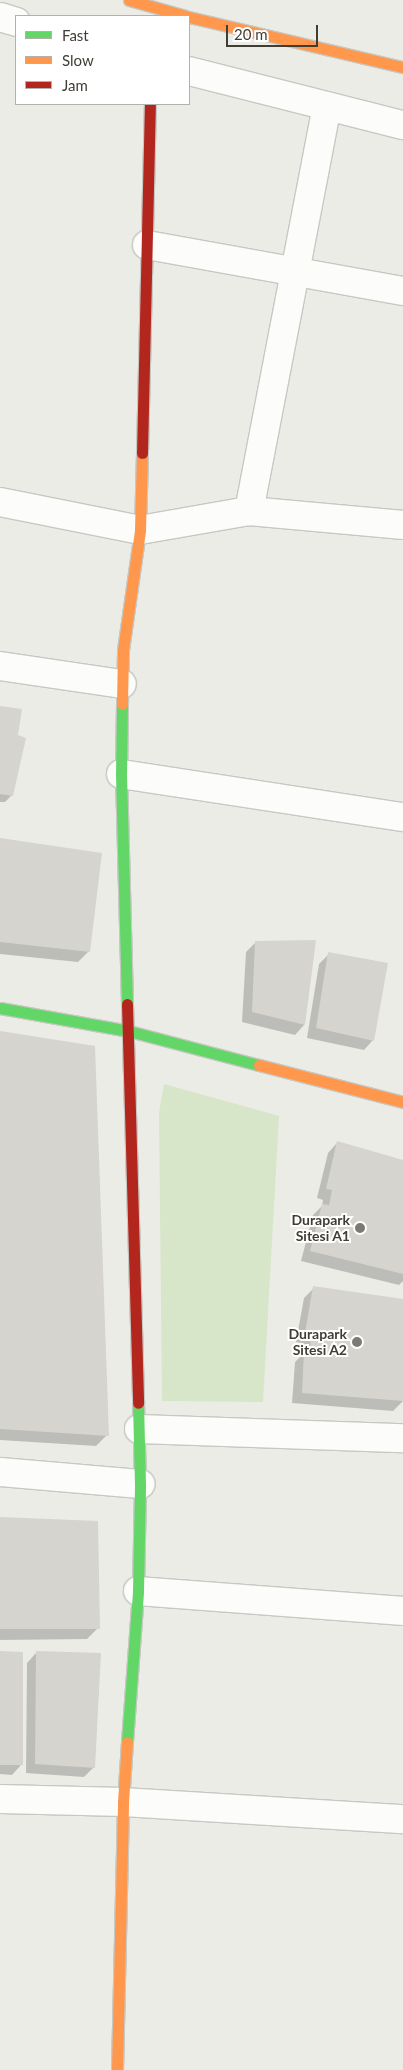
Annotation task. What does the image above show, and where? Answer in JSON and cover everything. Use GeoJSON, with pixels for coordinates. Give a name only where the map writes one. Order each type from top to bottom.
{"type":"FeatureCollection","features":[{"type":"Feature","properties":{"kind":"street"},"geometry":{"type":"LineString","coordinates":[[129,0],[159,13],[173,15]]}},
{"type":"Feature","properties":{"kind":"street"},"geometry":{"type":"LineString","coordinates":[[0,17],[15,22]]}},
{"type":"Feature","properties":{"kind":"street"},"geometry":{"type":"LineString","coordinates":[[190,18],[403,67]]}},
{"type":"Feature","properties":{"kind":"street"},"geometry":{"type":"LineString","coordinates":[[190,71],[403,125]]}},
{"type":"Feature","properties":{"kind":"street"},"geometry":{"type":"LineString","coordinates":[[117,2070],[123,1802],[138,1591],[140,1484],[121,774],[122,684],[123,650],[140,530],[150,105]]}},
{"type":"Feature","properties":{"kind":"street"},"geometry":{"type":"LineString","coordinates":[[249,511],[327,106]]}},
{"type":"Feature","properties":{"kind":"street"},"geometry":{"type":"LineString","coordinates":[[147,245],[403,291]]}},
{"type":"Feature","properties":{"kind":"street"},"geometry":{"type":"LineString","coordinates":[[0,502],[140,530],[249,511],[403,525]]}},
{"type":"Feature","properties":{"kind":"street"},"geometry":{"type":"LineString","coordinates":[[0,666],[122,684]]}},
{"type":"Feature","properties":{"kind":"street"},"geometry":{"type":"LineString","coordinates":[[121,774],[403,817]]}},
{"type":"Feature","properties":{"kind":"street"},"geometry":{"type":"LineString","coordinates":[[0,1008],[129,1031],[403,1102]]}},
{"type":"Feature","properties":{"kind":"street"},"geometry":{"type":"LineString","coordinates":[[139,1429],[403,1438]]}},
{"type":"Feature","properties":{"kind":"street"},"geometry":{"type":"LineString","coordinates":[[0,1472],[140,1484]]}},
{"type":"Feature","properties":{"kind":"street"},"geometry":{"type":"LineString","coordinates":[[138,1591],[403,1611]]}},
{"type":"Feature","properties":{"kind":"street"},"geometry":{"type":"LineString","coordinates":[[0,1799],[123,1802],[403,1819]]}},
{"type":"Feature","properties":{"kind":"green space"},"geometry":{"type":"Polygon","coordinates":[[[164,1084],[279,1116],[263,1402],[162,1401],[159,1113],[164,1084]]]}},
{"type":"Feature","properties":{"kind":"building"},"geometry":{"type":"Polygon","coordinates":[[[0,706],[22,709],[18,735],[26,738],[13,796],[0,794],[0,706]]]}},
{"type":"Feature","properties":{"kind":"building"},"geometry":{"type":"Polygon","coordinates":[[[0,838],[102,853],[90,952],[0,942],[0,838]]]}},
{"type":"Feature","properties":{"kind":"building"},"geometry":{"type":"Polygon","coordinates":[[[316,940],[305,1025],[252,1012],[255,941],[316,940]]]}},
{"type":"Feature","properties":{"kind":"building"},"geometry":{"type":"Polygon","coordinates":[[[328,952],[388,963],[374,1041],[316,1028],[328,952]]]}},
{"type":"Feature","properties":{"kind":"building"},"geometry":{"type":"Polygon","coordinates":[[[0,1031],[95,1046],[109,1436],[0,1429],[0,1031]]]}},
{"type":"Feature","properties":{"kind":"building","name":"Durapark Sitesi A1"},"geometry":{"type":"Polygon","coordinates":[[[337,1141],[403,1160],[403,1274],[310,1251],[322,1204],[329,1205],[332,1190],[326,1189],[337,1141]]]}},
{"type":"Feature","properties":{"kind":"building","name":"Durapark Sitesi A2"},"geometry":{"type":"Polygon","coordinates":[[[313,1286],[403,1299],[403,1401],[302,1393],[304,1351],[310,1351],[311,1334],[305,1333],[313,1286]]]}},
{"type":"Feature","properties":{"kind":"building"},"geometry":{"type":"Polygon","coordinates":[[[0,1517],[98,1521],[100,1629],[0,1629],[0,1517]]]}},
{"type":"Feature","properties":{"kind":"building"},"geometry":{"type":"Polygon","coordinates":[[[0,1651],[23,1652],[23,1765],[0,1765],[0,1651]]]}},
{"type":"Feature","properties":{"kind":"building"},"geometry":{"type":"Polygon","coordinates":[[[36,1651],[101,1653],[95,1768],[35,1764],[36,1651]]]}},
{"type":"Feature","properties":{"kind":"traffic: fast"},"geometry":{"type":"LineString","coordinates":[[122,704],[121,774],[127,1004]]}},
{"type":"Feature","properties":{"kind":"traffic: fast"},"geometry":{"type":"LineString","coordinates":[[0,1008],[129,1031],[259,1065]]}},
{"type":"Feature","properties":{"kind":"traffic: fast"},"geometry":{"type":"LineString","coordinates":[[127,1742],[138,1591],[140,1484],[138,1403]]}},
{"type":"Feature","properties":{"kind":"traffic: slow"},"geometry":{"type":"LineString","coordinates":[[129,0],[182,15]]}},
{"type":"Feature","properties":{"kind":"traffic: slow"},"geometry":{"type":"LineString","coordinates":[[190,17],[403,67]]}},
{"type":"Feature","properties":{"kind":"traffic: slow"},"geometry":{"type":"LineString","coordinates":[[122,704],[123,650],[140,530],[142,453]]}},
{"type":"Feature","properties":{"kind":"traffic: slow"},"geometry":{"type":"LineString","coordinates":[[259,1065],[403,1102]]}},
{"type":"Feature","properties":{"kind":"traffic: slow"},"geometry":{"type":"LineString","coordinates":[[117,2070],[123,1802],[127,1742]]}},
{"type":"Feature","properties":{"kind":"traffic: jam"},"geometry":{"type":"LineString","coordinates":[[142,453],[150,105]]}},
{"type":"Feature","properties":{"kind":"traffic: jam"},"geometry":{"type":"LineString","coordinates":[[127,1004],[138,1403]]}},
{"type":"Feature","properties":{"kind":"place","name":"Durapark Sitesi A1"},"geometry":{"type":"Point","coordinates":[360,1228]}},
{"type":"Feature","properties":{"kind":"place","name":"Durapark Sitesi A2"},"geometry":{"type":"Point","coordinates":[357,1342]}}]}
